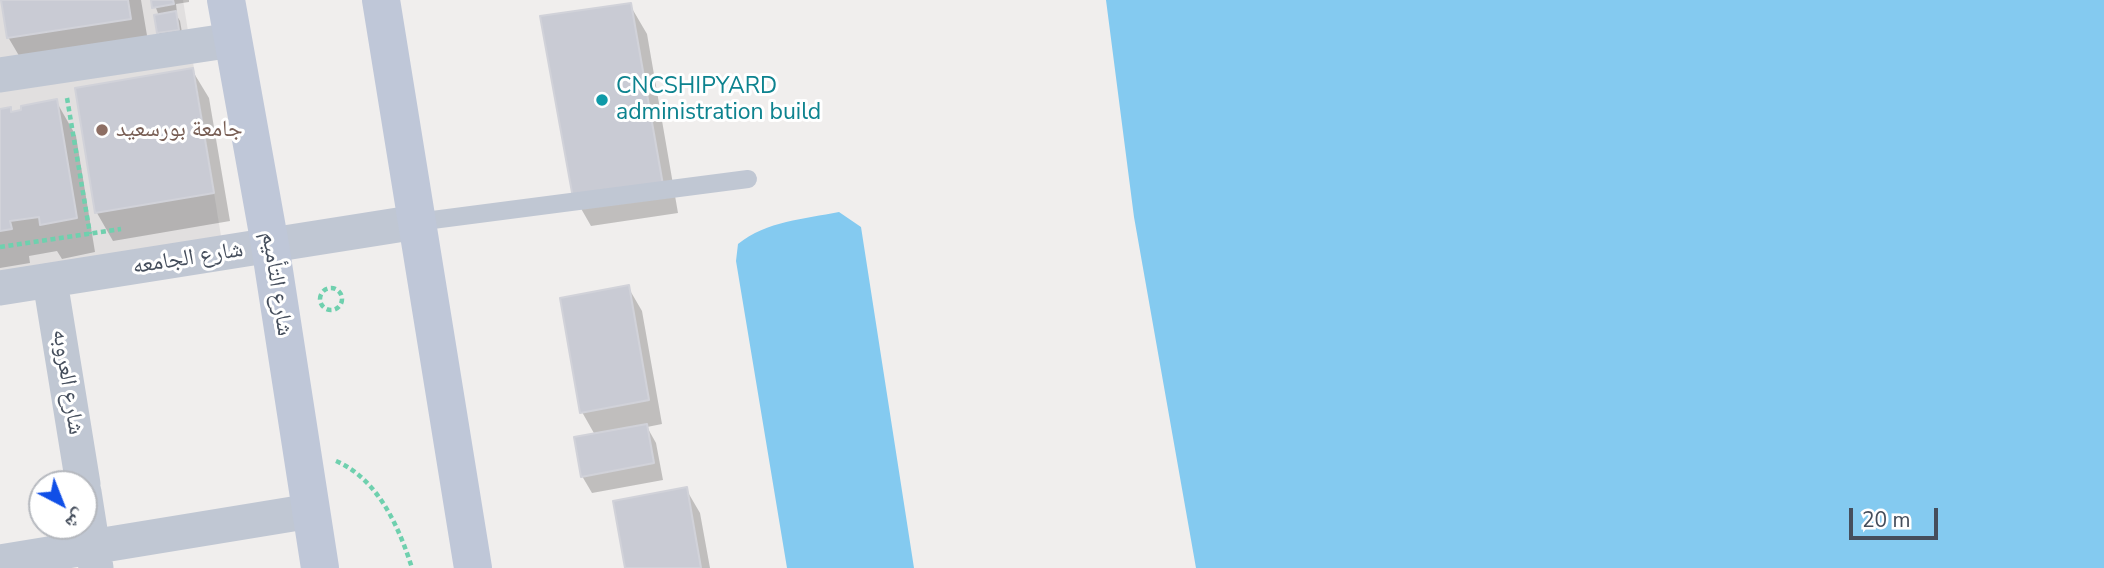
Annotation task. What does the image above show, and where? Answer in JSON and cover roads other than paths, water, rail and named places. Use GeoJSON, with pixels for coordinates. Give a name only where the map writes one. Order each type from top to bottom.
{"type":"FeatureCollection","features":[{"type":"Feature","properties":{"kind":"main road","name":"شارع التأميم"},"geometry":{"type":"LineString","coordinates":[[226,0],[270,246],[320,568]]}},
{"type":"Feature","properties":{"kind":"main road"},"geometry":{"type":"LineString","coordinates":[[381,0],[473,568]]}},
{"type":"Feature","properties":{"kind":"street"},"geometry":{"type":"LineString","coordinates":[[0,75],[233,40]]}},
{"type":"Feature","properties":{"kind":"street","name":"شارع الجامعه"},"geometry":{"type":"LineString","coordinates":[[0,288],[417,222]]}},
{"type":"Feature","properties":{"kind":"street","name":"شارع العروبه"},"geometry":{"type":"LineString","coordinates":[[50,281],[81,470]]}},
{"type":"Feature","properties":{"kind":"street"},"geometry":{"type":"LineString","coordinates":[[0,562],[94,557],[311,511]]}},
{"type":"Feature","properties":{"kind":"lane"},"geometry":{"type":"LineString","coordinates":[[417,222],[748,179]]}},
{"type":"Feature","properties":{"kind":"water"},"geometry":{"type":"Polygon","coordinates":[[[1106,0],[2104,0],[2104,568],[1196,568],[1134,217],[1106,0]]]}},
{"type":"Feature","properties":{"kind":"water"},"geometry":{"type":"Polygon","coordinates":[[[839,212],[861,227],[914,568],[787,568],[736,261],[738,244],[773,226],[839,212]]]}},
{"type":"Feature","properties":{"kind":"place","name":"CNCSHIPYARD administration build"},"geometry":{"type":"Point","coordinates":[602,100]}},
{"type":"Feature","properties":{"kind":"place","name":"جامعة بورسعيد"},"geometry":{"type":"Point","coordinates":[102,130]}}]}
